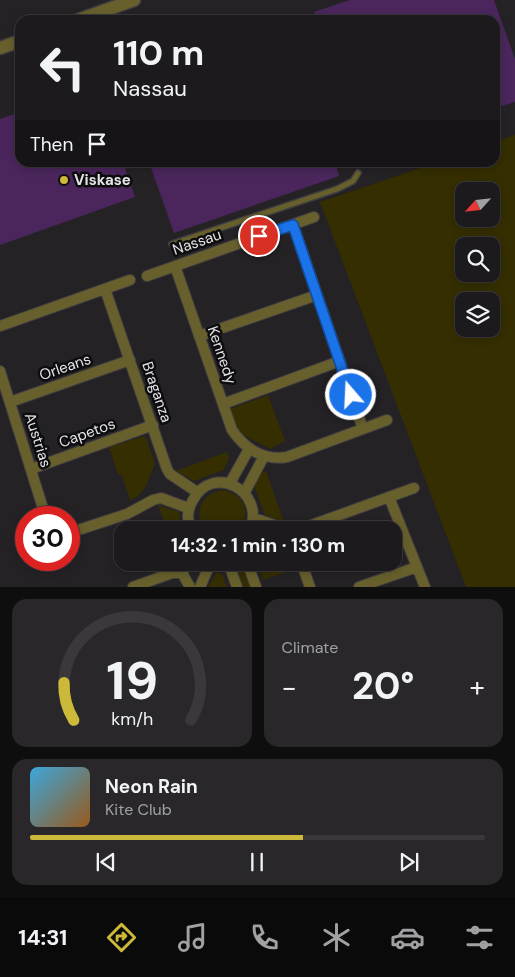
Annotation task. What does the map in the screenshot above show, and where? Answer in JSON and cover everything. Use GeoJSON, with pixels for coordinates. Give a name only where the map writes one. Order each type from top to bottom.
{"type":"FeatureCollection","features":[{"type":"Feature","properties":{"kind":"street"},"geometry":{"type":"LineString","coordinates":[[92,15],[134,0]]}},
{"type":"Feature","properties":{"kind":"street"},"geometry":{"type":"LineString","coordinates":[[0,48],[15,43]]}},
{"type":"Feature","properties":{"kind":"street","name":"Nassau"},"geometry":{"type":"LineString","coordinates":[[147,276],[314,217]]}},
{"type":"Feature","properties":{"kind":"street"},"geometry":{"type":"LineString","coordinates":[[293,225],[362,429],[387,420]]}},
{"type":"Feature","properties":{"kind":"street","name":"Kennedy"},"geometry":{"type":"LineString","coordinates":[[175,266],[232,430],[242,444],[264,456],[272,458],[287,457],[362,429]]}},
{"type":"Feature","properties":{"kind":"street"},"geometry":{"type":"LineString","coordinates":[[0,326],[130,280]]}},
{"type":"Feature","properties":{"kind":"street","name":"Braganza"},"geometry":{"type":"LineString","coordinates":[[105,289],[170,474],[197,492]]}},
{"type":"Feature","properties":{"kind":"street"},"geometry":{"type":"LineString","coordinates":[[200,336],[316,295]]}},
{"type":"Feature","properties":{"kind":"street","name":"Orleans"},"geometry":{"type":"LineString","coordinates":[[10,402],[130,360]]}},
{"type":"Feature","properties":{"kind":"street"},"geometry":{"type":"LineString","coordinates":[[223,404],[340,361]]}},
{"type":"Feature","properties":{"kind":"street","name":"Austrias"},"geometry":{"type":"LineString","coordinates":[[0,371],[42,506]]}},
{"type":"Feature","properties":{"kind":"street","name":"Capetos"},"geometry":{"type":"LineString","coordinates":[[31,469],[153,425]]}},
{"type":"Feature","properties":{"kind":"street"},"geometry":{"type":"LineString","coordinates":[[230,484],[249,449]]}},
{"type":"Feature","properties":{"kind":"street"},"geometry":{"type":"LineString","coordinates":[[245,492],[264,456]]}},
{"type":"Feature","properties":{"kind":"street"},"geometry":{"type":"LineString","coordinates":[[189,521],[188,508],[197,492],[207,485],[218,482],[230,484],[245,492],[253,509],[253,521]]}},
{"type":"Feature","properties":{"kind":"street"},"geometry":{"type":"LineString","coordinates":[[323,521],[414,488]]}},
{"type":"Feature","properties":{"kind":"street"},"geometry":{"type":"LineString","coordinates":[[389,497],[425,587]]}},
{"type":"Feature","properties":{"kind":"street"},"geometry":{"type":"LineString","coordinates":[[80,529],[126,514],[161,498],[188,508]]}},
{"type":"Feature","properties":{"kind":"street"},"geometry":{"type":"LineString","coordinates":[[254,518],[262,521]]}},
{"type":"Feature","properties":{"kind":"street"},"geometry":{"type":"LineString","coordinates":[[359,587],[417,567]]}},
{"type":"Feature","properties":{"kind":"street"},"geometry":{"type":"LineString","coordinates":[[200,587],[207,571]]}},
{"type":"Feature","properties":{"kind":"street"},"geometry":{"type":"LineString","coordinates":[[232,571],[238,587]]}},
{"type":"Feature","properties":{"kind":"street"},"geometry":{"type":"LineString","coordinates":[[250,571],[256,587]]}},
{"type":"Feature","properties":{"kind":"street"},"geometry":{"type":"LineString","coordinates":[[304,571],[310,587]]}},
{"type":"Feature","properties":{"kind":"street"},"geometry":{"type":"LineString","coordinates":[[133,587],[172,573],[182,573],[190,587]]}},
{"type":"Feature","properties":{"kind":"lane"},"geometry":{"type":"LineString","coordinates":[[172,244],[337,189],[353,181],[358,173]]}},
{"type":"Feature","properties":{"kind":"shaded area"},"geometry":{"type":"Polygon","coordinates":[[[515,135],[515,587],[466,587],[320,202],[423,167],[500,167],[500,140],[515,135]]]}},
{"type":"Feature","properties":{"kind":"shaded area"},"geometry":{"type":"Polygon","coordinates":[[[268,395],[285,441],[270,449],[238,432],[230,409],[268,395]]]}},
{"type":"Feature","properties":{"kind":"shaded area"},"geometry":{"type":"Polygon","coordinates":[[[145,436],[155,463],[143,490],[130,500],[122,475],[118,474],[109,447],[145,436]]]}},
{"type":"Feature","properties":{"kind":"shaded area"},"geometry":{"type":"Polygon","coordinates":[[[227,452],[229,458],[224,470],[194,481],[176,471],[227,452]]]}},
{"type":"Feature","properties":{"kind":"shaded area"},"geometry":{"type":"Polygon","coordinates":[[[266,471],[284,521],[265,515],[254,486],[260,473],[266,471]]]}},
{"type":"Feature","properties":{"kind":"shaded area"},"geometry":{"type":"Polygon","coordinates":[[[222,490],[230,492],[240,499],[245,510],[244,521],[201,521],[201,505],[209,495],[222,490]]]}},
{"type":"Feature","properties":{"kind":"shaded area"},"geometry":{"type":"Polygon","coordinates":[[[158,505],[179,512],[180,521],[164,521],[158,505]]]}},
{"type":"Feature","properties":{"kind":"shaded area"},"geometry":{"type":"Polygon","coordinates":[[[237,571],[244,571],[250,587],[243,587],[237,571]]]}},
{"type":"Feature","properties":{"kind":"shaded area"},"geometry":{"type":"Polygon","coordinates":[[[260,571],[289,571],[263,580],[260,571]]]}},
{"type":"Feature","properties":{"kind":"shaded area"},"geometry":{"type":"Polygon","coordinates":[[[216,573],[222,574],[227,587],[208,587],[216,573]]]}},
{"type":"Feature","properties":{"kind":"building"},"geometry":{"type":"Polygon","coordinates":[[[350,0],[494,0],[499,15],[315,15],[314,12],[350,0]]]}},
{"type":"Feature","properties":{"kind":"building"},"geometry":{"type":"Polygon","coordinates":[[[500,17],[515,59],[515,102],[500,106],[500,17]]]}},
{"type":"Feature","properties":{"kind":"building","name":"Viskase"},"geometry":{"type":"Polygon","coordinates":[[[15,114],[15,167],[125,167],[135,197],[0,245],[0,119],[15,114]]]}},
{"type":"Feature","properties":{"kind":"building"},"geometry":{"type":"Polygon","coordinates":[[[151,167],[336,167],[339,176],[174,233],[151,167]]]}},
{"type":"Feature","properties":{"kind":"place","name":"Viskase"},"geometry":{"type":"Point","coordinates":[64,180]}},
{"type":"Feature","properties":{"kind":"route"},"geometry":{"type":"LineString","coordinates":[[259,236],[293,225],[351,395]]}}]}
